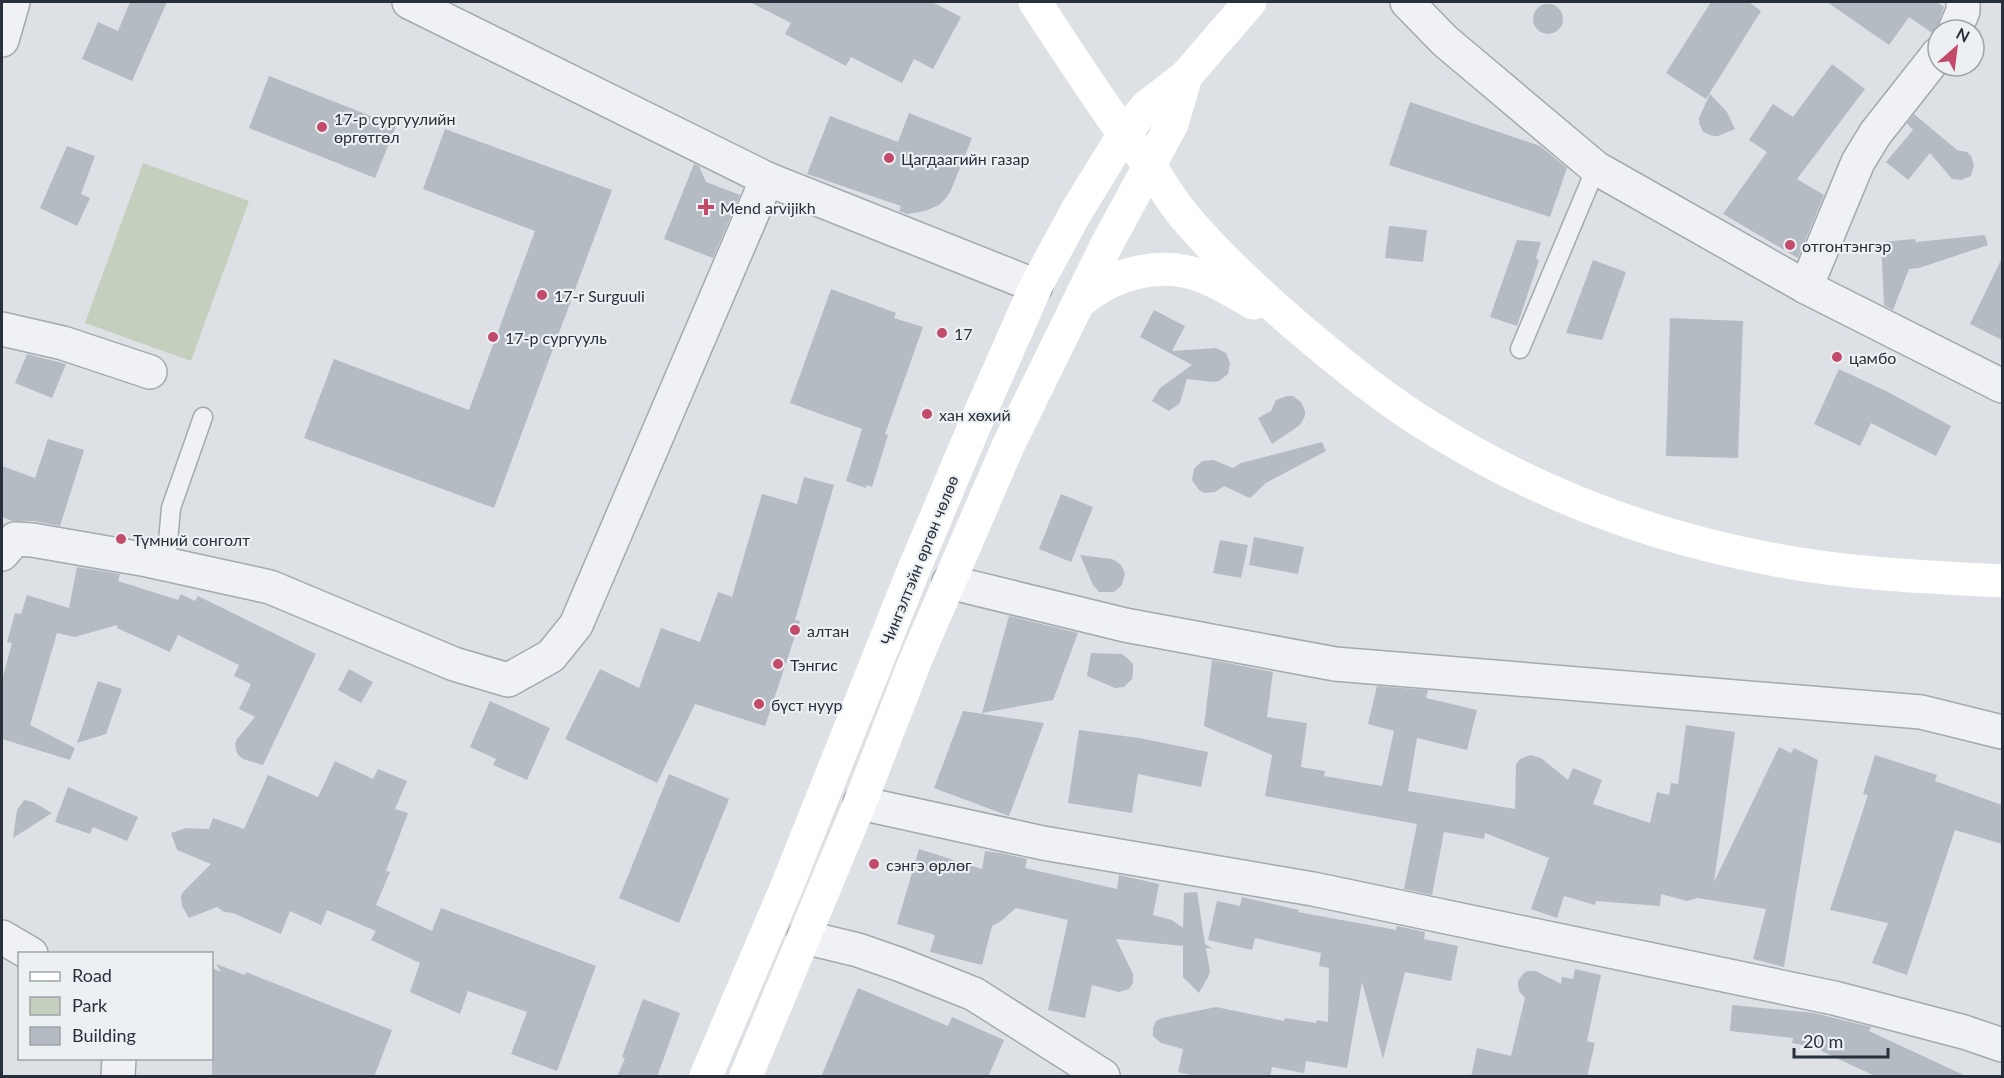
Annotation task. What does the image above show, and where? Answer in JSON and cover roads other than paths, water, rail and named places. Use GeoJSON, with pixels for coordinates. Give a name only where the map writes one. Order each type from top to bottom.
{"type":"FeatureCollection","features":[{"type":"Feature","properties":{"kind":"main road"},"geometry":{"type":"LineString","coordinates":[[1035,2],[1124,134],[1183,215],[1209,243],[1259,294],[1381,394],[1439,433],[1525,479],[1572,501],[1674,537],[1774,560],[1855,571],[2002,581]]}},
{"type":"Feature","properties":{"kind":"main road","name":"Чингэлтэйн өргөн чөлөө"},"geometry":{"type":"LineString","coordinates":[[706,1077],[926,542],[1036,286],[1076,212],[1124,134],[1148,106],[1186,76],[1250,2]]}},
{"type":"Feature","properties":{"kind":"main road","name":"Чингэлтэйн өргөн чөлөө"},"geometry":{"type":"LineString","coordinates":[[746,1077],[860,803],[916,660],[1008,446],[1107,244],[1172,124],[1186,76]]}},
{"type":"Feature","properties":{"kind":"main road"},"geometry":{"type":"LineString","coordinates":[[1077,304],[1103,284],[1128,274],[1158,269],[1182,271],[1217,283],[1298,326]]}},
{"type":"Feature","properties":{"kind":"street"},"geometry":{"type":"LineString","coordinates":[[2,40],[13,2]]}},
{"type":"Feature","properties":{"kind":"street"},"geometry":{"type":"LineString","coordinates":[[409,2],[768,179],[1036,286]]}},
{"type":"Feature","properties":{"kind":"street"},"geometry":{"type":"LineString","coordinates":[[1407,2],[1445,41],[1596,168],[1806,287],[2002,387]]}},
{"type":"Feature","properties":{"kind":"street"},"geometry":{"type":"LineString","coordinates":[[1960,18],[1963,2]]}},
{"type":"Feature","properties":{"kind":"street"},"geometry":{"type":"LineString","coordinates":[[1806,287],[1858,162],[1875,134],[1926,69]]}},
{"type":"Feature","properties":{"kind":"street"},"geometry":{"type":"LineString","coordinates":[[2,554],[15,539],[32,540],[166,564],[270,587],[454,664],[508,680],[551,656],[576,625],[768,179]]}},
{"type":"Feature","properties":{"kind":"street"},"geometry":{"type":"LineString","coordinates":[[2,329],[63,343],[150,372]]}},
{"type":"Feature","properties":{"kind":"street"},"geometry":{"type":"LineString","coordinates":[[949,582],[1125,625],[1335,664],[1922,712],[2002,732]]}},
{"type":"Feature","properties":{"kind":"street"},"geometry":{"type":"LineString","coordinates":[[860,803],[1043,843],[1312,889],[1834,998],[1964,1032],[2002,1045]]}},
{"type":"Feature","properties":{"kind":"street"},"geometry":{"type":"LineString","coordinates":[[2,937],[28,952]]}},
{"type":"Feature","properties":{"kind":"street"},"geometry":{"type":"LineString","coordinates":[[804,937],[858,950],[974,994],[1103,1077]]}},
{"type":"Feature","properties":{"kind":"street"},"geometry":{"type":"LineString","coordinates":[[118,1060],[118,1077]]}},
{"type":"Feature","properties":{"kind":"lane"},"geometry":{"type":"LineString","coordinates":[[1520,349],[1596,168]]}},
{"type":"Feature","properties":{"kind":"lane"},"geometry":{"type":"LineString","coordinates":[[166,564],[171,508],[204,417]]}},
{"type":"Feature","properties":{"kind":"place","name":"17-р сургуулийн өргөтгөл"},"geometry":{"type":"Point","coordinates":[322,127]}},
{"type":"Feature","properties":{"kind":"place","name":"Цагдаагийн газар"},"geometry":{"type":"Point","coordinates":[889,158]}},
{"type":"Feature","properties":{"kind":"place","name":"Mend arvijikh"},"geometry":{"type":"Point","coordinates":[706,207]}},
{"type":"Feature","properties":{"kind":"place","name":"отгонтэнгэр"},"geometry":{"type":"Point","coordinates":[1790,245]}},
{"type":"Feature","properties":{"kind":"place","name":"17-r Surguuli"},"geometry":{"type":"Point","coordinates":[542,295]}},
{"type":"Feature","properties":{"kind":"place","name":"17"},"geometry":{"type":"Point","coordinates":[942,333]}},
{"type":"Feature","properties":{"kind":"place","name":"17-р сургууль"},"geometry":{"type":"Point","coordinates":[493,337]}},
{"type":"Feature","properties":{"kind":"place","name":"цамбо"},"geometry":{"type":"Point","coordinates":[1837,357]}},
{"type":"Feature","properties":{"kind":"place","name":"хан хөхий"},"geometry":{"type":"Point","coordinates":[927,414]}},
{"type":"Feature","properties":{"kind":"place","name":"Түмний сонголт"},"geometry":{"type":"Point","coordinates":[121,539]}},
{"type":"Feature","properties":{"kind":"place","name":"алтан"},"geometry":{"type":"Point","coordinates":[795,630]}},
{"type":"Feature","properties":{"kind":"place","name":"Тэнгис"},"geometry":{"type":"Point","coordinates":[778,664]}},
{"type":"Feature","properties":{"kind":"place","name":"бүст нуур"},"geometry":{"type":"Point","coordinates":[759,704]}},
{"type":"Feature","properties":{"kind":"place","name":"сэнгэ өрлөг"},"geometry":{"type":"Point","coordinates":[874,864]}}]}
